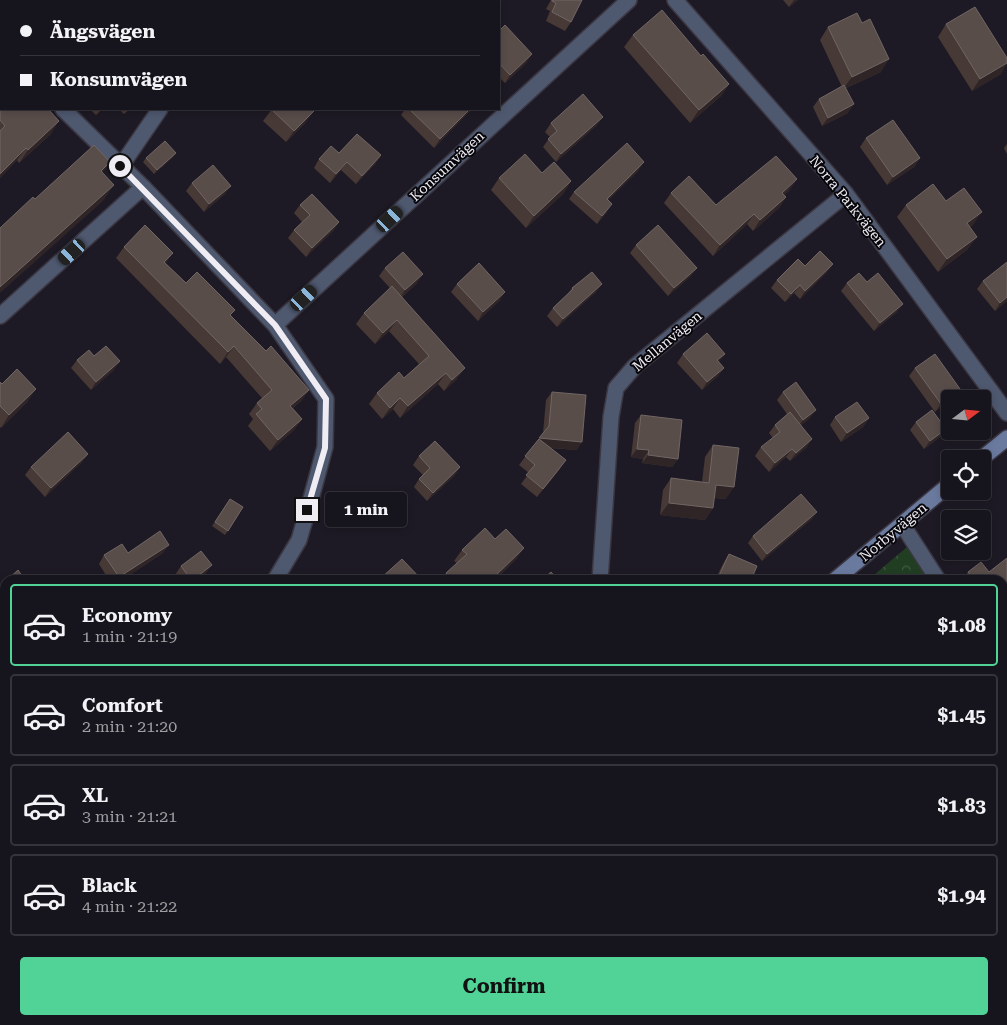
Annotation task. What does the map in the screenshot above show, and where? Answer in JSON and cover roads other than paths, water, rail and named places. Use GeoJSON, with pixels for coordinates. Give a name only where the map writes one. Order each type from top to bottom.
{"type":"FeatureCollection","features":[{"type":"Feature","properties":{"kind":"street","name":"Konsumvägen"},"geometry":{"type":"LineString","coordinates":[[275,325],[629,0]]}},
{"type":"Feature","properties":{"kind":"street","name":"Norra Parkvägen"},"geometry":{"type":"LineString","coordinates":[[674,0],[846,194],[1007,413]]}},
{"type":"Feature","properties":{"kind":"street"},"geometry":{"type":"LineString","coordinates":[[64,110],[120,166],[144,187],[275,325],[326,399],[325,448],[299,540],[278,575]]}},
{"type":"Feature","properties":{"kind":"street"},"geometry":{"type":"LineString","coordinates":[[120,166],[159,110]]}},
{"type":"Feature","properties":{"kind":"street"},"geometry":{"type":"LineString","coordinates":[[0,316],[144,187]]}},
{"type":"Feature","properties":{"kind":"street","name":"Mellanvägen"},"geometry":{"type":"LineString","coordinates":[[600,575],[611,417],[616,388],[635,366],[846,194]]}},
{"type":"Feature","properties":{"kind":"street"},"geometry":{"type":"LineString","coordinates":[[991,451],[1007,438]]}},
{"type":"Feature","properties":{"kind":"street","name":"Norbyvägen"},"geometry":{"type":"LineString","coordinates":[[842,575],[941,492]]}},
{"type":"Feature","properties":{"kind":"street"},"geometry":{"type":"LineString","coordinates":[[902,524],[935,575]]}}]}
